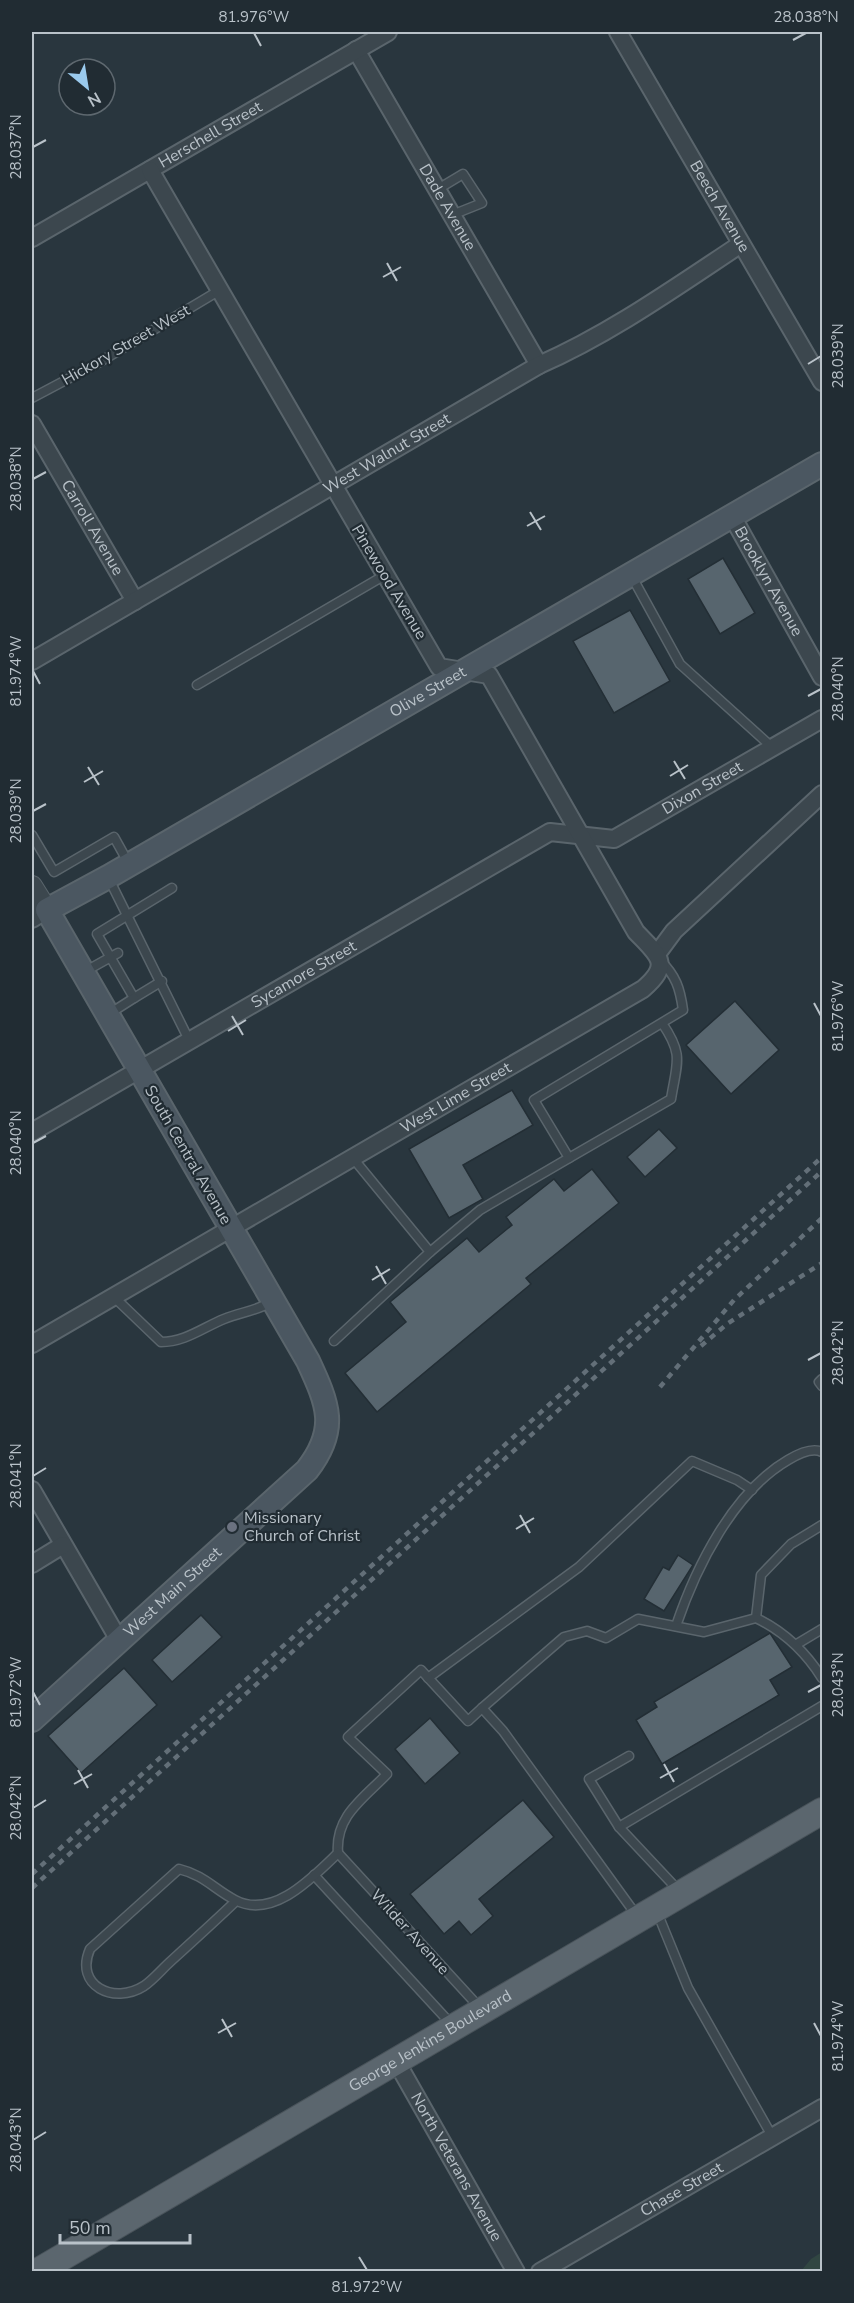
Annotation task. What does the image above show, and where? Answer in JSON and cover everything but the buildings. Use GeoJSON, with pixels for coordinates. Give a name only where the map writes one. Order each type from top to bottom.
{"type":"FeatureCollection","features":[{"type":"Feature","properties":{"kind":"main road","name":"Olive Street"},"geometry":{"type":"LineString","coordinates":[[39,914],[108,878],[822,464]]}},
{"type":"Feature","properties":{"kind":"main road","name":"South Central Avenue"},"geometry":{"type":"LineString","coordinates":[[39,914],[82,972],[273,1301],[323,1393],[328,1410],[327,1428]]}},
{"type":"Feature","properties":{"kind":"main road","name":"West Main Street"},"geometry":{"type":"LineString","coordinates":[[32,1720],[307,1470],[319,1455],[327,1428]]}},
{"type":"Feature","properties":{"kind":"main road","name":"George Jenkins Boulevard"},"geometry":{"type":"LineString","coordinates":[[37,2271],[822,1811]]}},
{"type":"Feature","properties":{"kind":"street","name":"Herschell Street"},"geometry":{"type":"LineString","coordinates":[[32,238],[388,32]]}},
{"type":"Feature","properties":{"kind":"street","name":"Beech Avenue"},"geometry":{"type":"LineString","coordinates":[[618,32],[822,382]]}},
{"type":"Feature","properties":{"kind":"street","name":"Dade Avenue"},"geometry":{"type":"LineString","coordinates":[[356,50],[539,365]]}},
{"type":"Feature","properties":{"kind":"street","name":"Pinewood Avenue"},"geometry":{"type":"LineString","coordinates":[[150,170],[439,667],[489,675],[636,932],[658,957]]}},
{"type":"Feature","properties":{"kind":"street","name":"West Walnut Street"},"geometry":{"type":"LineString","coordinates":[[32,661],[539,365],[623,320],[741,244]]}},
{"type":"Feature","properties":{"kind":"street","name":"Carroll Avenue"},"geometry":{"type":"LineString","coordinates":[[32,424],[135,601]]}},
{"type":"Feature","properties":{"kind":"street","name":"Brooklyn Avenue"},"geometry":{"type":"LineString","coordinates":[[732,516],[822,677]]}},
{"type":"Feature","properties":{"kind":"street","name":"Dixon Street"},"geometry":{"type":"LineString","coordinates":[[579,834],[614,839],[822,719]]}},
{"type":"Feature","properties":{"kind":"street","name":"West Lime Street"},"geometry":{"type":"LineString","coordinates":[[32,1344],[643,989],[659,974],[658,957],[674,931],[822,794]]}},
{"type":"Feature","properties":{"kind":"street","name":"Sycamore Street"},"geometry":{"type":"LineString","coordinates":[[32,1132],[550,832],[579,834]]}},
{"type":"Feature","properties":{"kind":"street","name":"South Central Avenue"},"geometry":{"type":"LineString","coordinates":[[32,886],[39,914]]}},
{"type":"Feature","properties":{"kind":"street"},"geometry":{"type":"LineString","coordinates":[[32,1490],[119,1640]]}},
{"type":"Feature","properties":{"kind":"street"},"geometry":{"type":"LineString","coordinates":[[32,1564],[63,1545]]}},
{"type":"Feature","properties":{"kind":"street","name":"North Veterans Avenue"},"geometry":{"type":"LineString","coordinates":[[396,2061],[516,2271]]}},
{"type":"Feature","properties":{"kind":"street","name":"Chase Street"},"geometry":{"type":"LineString","coordinates":[[540,2271],[822,2108]]}},
{"type":"Feature","properties":{"kind":"lane"},"geometry":{"type":"LineString","coordinates":[[438,189],[463,174],[482,203],[452,215]]}},
{"type":"Feature","properties":{"kind":"lane","name":"Hickory Street West"},"geometry":{"type":"LineString","coordinates":[[32,398],[98,363],[220,290]]}},
{"type":"Feature","properties":{"kind":"lane"},"geometry":{"type":"LineString","coordinates":[[197,685],[385,575]]}},
{"type":"Feature","properties":{"kind":"lane"},"geometry":{"type":"LineString","coordinates":[[631,575],[680,664],[773,748]]}},
{"type":"Feature","properties":{"kind":"lane"},"geometry":{"type":"LineString","coordinates":[[32,835],[54,872],[114,837],[130,864]]}},
{"type":"Feature","properties":{"kind":"lane"},"geometry":{"type":"LineString","coordinates":[[108,878],[128,914],[137,942],[162,981],[189,1040]]}},
{"type":"Feature","properties":{"kind":"lane"},"geometry":{"type":"LineString","coordinates":[[134,998],[114,955],[98,934],[172,888]]}},
{"type":"Feature","properties":{"kind":"lane"},"geometry":{"type":"LineString","coordinates":[[82,972],[114,955]]}},
{"type":"Feature","properties":{"kind":"lane"},"geometry":{"type":"LineString","coordinates":[[569,1158],[534,1100],[682,1010],[680,987],[673,973],[658,957]]}},
{"type":"Feature","properties":{"kind":"lane"},"geometry":{"type":"LineString","coordinates":[[107,1015],[162,981]]}},
{"type":"Feature","properties":{"kind":"lane"},"geometry":{"type":"LineString","coordinates":[[334,1341],[430,1252],[480,1210],[508,1191],[671,1099],[678,1059],[675,1043],[662,1023]]}},
{"type":"Feature","properties":{"kind":"lane"},"geometry":{"type":"LineString","coordinates":[[352,1156],[430,1252]]}},
{"type":"Feature","properties":{"kind":"lane"},"geometry":{"type":"LineString","coordinates":[[114,1297],[161,1342],[176,1342],[225,1318],[258,1310],[273,1301]]}},
{"type":"Feature","properties":{"kind":"lane"},"geometry":{"type":"LineString","coordinates":[[822,1379],[819,1382],[822,1386]]}},
{"type":"Feature","properties":{"kind":"lane"},"geometry":{"type":"LineString","coordinates":[[676,1626],[690,1585],[736,1506],[769,1470],[795,1455],[816,1449],[822,1452]]}},
{"type":"Feature","properties":{"kind":"lane"},"geometry":{"type":"LineString","coordinates":[[428,1678],[579,1567],[693,1461],[737,1480],[752,1490]]}},
{"type":"Feature","properties":{"kind":"lane"},"geometry":{"type":"LineString","coordinates":[[756,1618],[761,1575],[791,1544],[822,1525]]}},
{"type":"Feature","properties":{"kind":"lane"},"geometry":{"type":"LineString","coordinates":[[237,1901],[143,1987],[118,1995],[99,1989],[87,1976],[85,1961],[90,1949],[179,1869],[196,1873],[237,1901],[259,1906],[278,1900],[314,1875],[338,1853],[337,1836],[343,1820],[387,1774],[348,1737],[421,1670],[468,1721],[564,1637],[587,1631],[606,1638],[638,1619],[704,1632],[756,1618],[774,1627],[797,1644],[822,1678]]}},
{"type":"Feature","properties":{"kind":"lane"},"geometry":{"type":"LineString","coordinates":[[797,1644],[822,1629]]}},
{"type":"Feature","properties":{"kind":"lane"},"geometry":{"type":"LineString","coordinates":[[619,1827],[822,1706]]}},
{"type":"Feature","properties":{"kind":"lane"},"geometry":{"type":"LineString","coordinates":[[482,1708],[647,1914],[772,2136]]}},
{"type":"Feature","properties":{"kind":"lane"},"geometry":{"type":"LineString","coordinates":[[629,1756],[589,1779],[619,1827],[682,1893]]}},
{"type":"Feature","properties":{"kind":"lane","name":"Wilder Avenue"},"geometry":{"type":"LineString","coordinates":[[338,1853],[482,2010]]}},
{"type":"Feature","properties":{"kind":"lane","name":"Wilder Avenue"},"geometry":{"type":"LineString","coordinates":[[314,1875],[453,2026]]}},
{"type":"Feature","properties":{"kind":"green space"},"geometry":{"type":"Polygon","coordinates":[[[822,2252],[822,2271],[801,2271],[811,2259],[822,2252]]]}},
{"type":"Feature","properties":{"kind":"railway"},"geometry":{"type":"LineString","coordinates":[[32,1874],[822,1157]]}},
{"type":"Feature","properties":{"kind":"railway"},"geometry":{"type":"LineString","coordinates":[[32,1888],[822,1171]]}},
{"type":"Feature","properties":{"kind":"railway"},"geometry":{"type":"LineString","coordinates":[[660,1387],[734,1300],[822,1218]]}},
{"type":"Feature","properties":{"kind":"railway"},"geometry":{"type":"LineString","coordinates":[[701,1346],[727,1324],[822,1263]]}},
{"type":"Feature","properties":{"kind":"place","name":"Missionary Church of Christ"},"geometry":{"type":"Point","coordinates":[232,1527]}}]}
